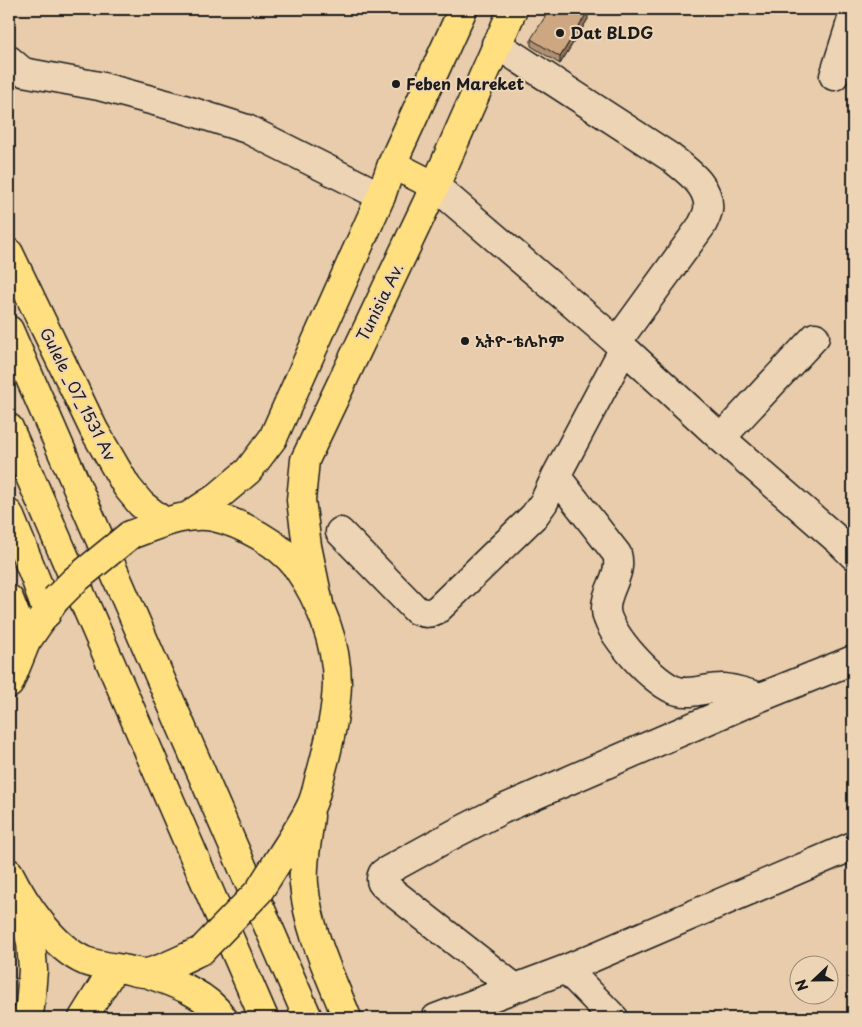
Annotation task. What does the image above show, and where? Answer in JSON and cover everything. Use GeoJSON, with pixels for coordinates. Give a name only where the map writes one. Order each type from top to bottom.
{"type":"FeatureCollection","features":[{"type":"Feature","properties":{"kind":"main road"},"geometry":{"type":"LineString","coordinates":[[9,684],[26,642],[51,607],[75,580],[130,535],[176,519],[216,498],[248,471],[274,438],[381,196],[392,164],[463,9]]}},
{"type":"Feature","properties":{"kind":"main road","name":"Tunisia Av."},"geometry":{"type":"LineString","coordinates":[[319,604],[307,546],[301,500],[305,460],[436,186],[496,44],[513,9]]}},
{"type":"Feature","properties":{"kind":"main road"},"geometry":{"type":"LineString","coordinates":[[392,164],[436,186]]}},
{"type":"Feature","properties":{"kind":"main road","name":"Gulele _07_1531 Av"},"geometry":{"type":"LineString","coordinates":[[9,254],[94,430],[126,487],[142,504],[176,519]]}},
{"type":"Feature","properties":{"kind":"main road"},"geometry":{"type":"LineString","coordinates":[[9,330],[308,1018]]}},
{"type":"Feature","properties":{"kind":"main road"},"geometry":{"type":"LineString","coordinates":[[9,428],[264,1018]]}},
{"type":"Feature","properties":{"kind":"main road"},"geometry":{"type":"LineString","coordinates":[[9,514],[36,580],[51,607]]}},
{"type":"Feature","properties":{"kind":"main road"},"geometry":{"type":"LineString","coordinates":[[176,519],[213,517],[245,528],[271,543],[296,566],[319,604],[332,646],[337,683],[334,716],[327,753],[312,804],[304,867],[304,884],[319,949],[347,1018]]}},
{"type":"Feature","properties":{"kind":"main road"},"geometry":{"type":"LineString","coordinates":[[9,599],[26,642]]}},
{"type":"Feature","properties":{"kind":"main road"},"geometry":{"type":"LineString","coordinates":[[146,973],[202,950],[259,891],[312,804]]}},
{"type":"Feature","properties":{"kind":"main road"},"geometry":{"type":"LineString","coordinates":[[14,883],[63,946],[85,961],[146,973],[180,984],[203,998],[223,1018]]}},
{"type":"Feature","properties":{"kind":"main road"},"geometry":{"type":"LineString","coordinates":[[14,883],[31,942],[33,970],[30,1007],[26,1018]]}},
{"type":"Feature","properties":{"kind":"main road"},"geometry":{"type":"LineString","coordinates":[[83,1018],[114,968]]}},
{"type":"Feature","properties":{"kind":"street"},"geometry":{"type":"LineString","coordinates":[[834,76],[853,16]]}},
{"type":"Feature","properties":{"kind":"street"},"geometry":{"type":"LineString","coordinates":[[340,532],[416,610],[423,613],[432,613],[438,609],[534,516],[544,502],[621,345],[702,225],[708,210],[706,195],[694,177],[670,157],[496,44]]}},
{"type":"Feature","properties":{"kind":"street"},"geometry":{"type":"LineString","coordinates":[[9,60],[23,72],[99,86],[184,109],[247,129],[381,196]]}},
{"type":"Feature","properties":{"kind":"street"},"geometry":{"type":"LineString","coordinates":[[436,186],[621,345],[721,438],[853,555]]}},
{"type":"Feature","properties":{"kind":"street"},"geometry":{"type":"LineString","coordinates":[[721,438],[815,337]]}},
{"type":"Feature","properties":{"kind":"street"},"geometry":{"type":"LineString","coordinates":[[556,476],[617,554],[618,571],[606,610],[611,625],[639,663],[668,687],[678,691],[692,692],[723,688],[761,697]]}},
{"type":"Feature","properties":{"kind":"street"},"geometry":{"type":"LineString","coordinates":[[515,988],[385,886],[381,882],[383,873],[503,809],[761,697],[853,660]]}},
{"type":"Feature","properties":{"kind":"street"},"geometry":{"type":"LineString","coordinates":[[436,1018],[566,969],[853,846]]}},
{"type":"Feature","properties":{"kind":"street"},"geometry":{"type":"LineString","coordinates":[[566,969],[614,1018]]}},
{"type":"Feature","properties":{"kind":"path"},"geometry":{"type":"LineString","coordinates":[[174,1018],[180,1011]]}},
{"type":"Feature","properties":{"kind":"building","name":"Dat BLDG"},"geometry":{"type":"Polygon","coordinates":[[[550,9],[584,9],[588,11],[560,57],[531,39],[550,9]]]}},
{"type":"Feature","properties":{"kind":"place","name":"Dat BLDG"},"geometry":{"type":"Point","coordinates":[560,33]}},
{"type":"Feature","properties":{"kind":"place","name":"Feben Mareket"},"geometry":{"type":"Point","coordinates":[396,84]}},
{"type":"Feature","properties":{"kind":"place","name":"ኢትዮ-ቴሌኮም"},"geometry":{"type":"Point","coordinates":[465,341]}}]}
